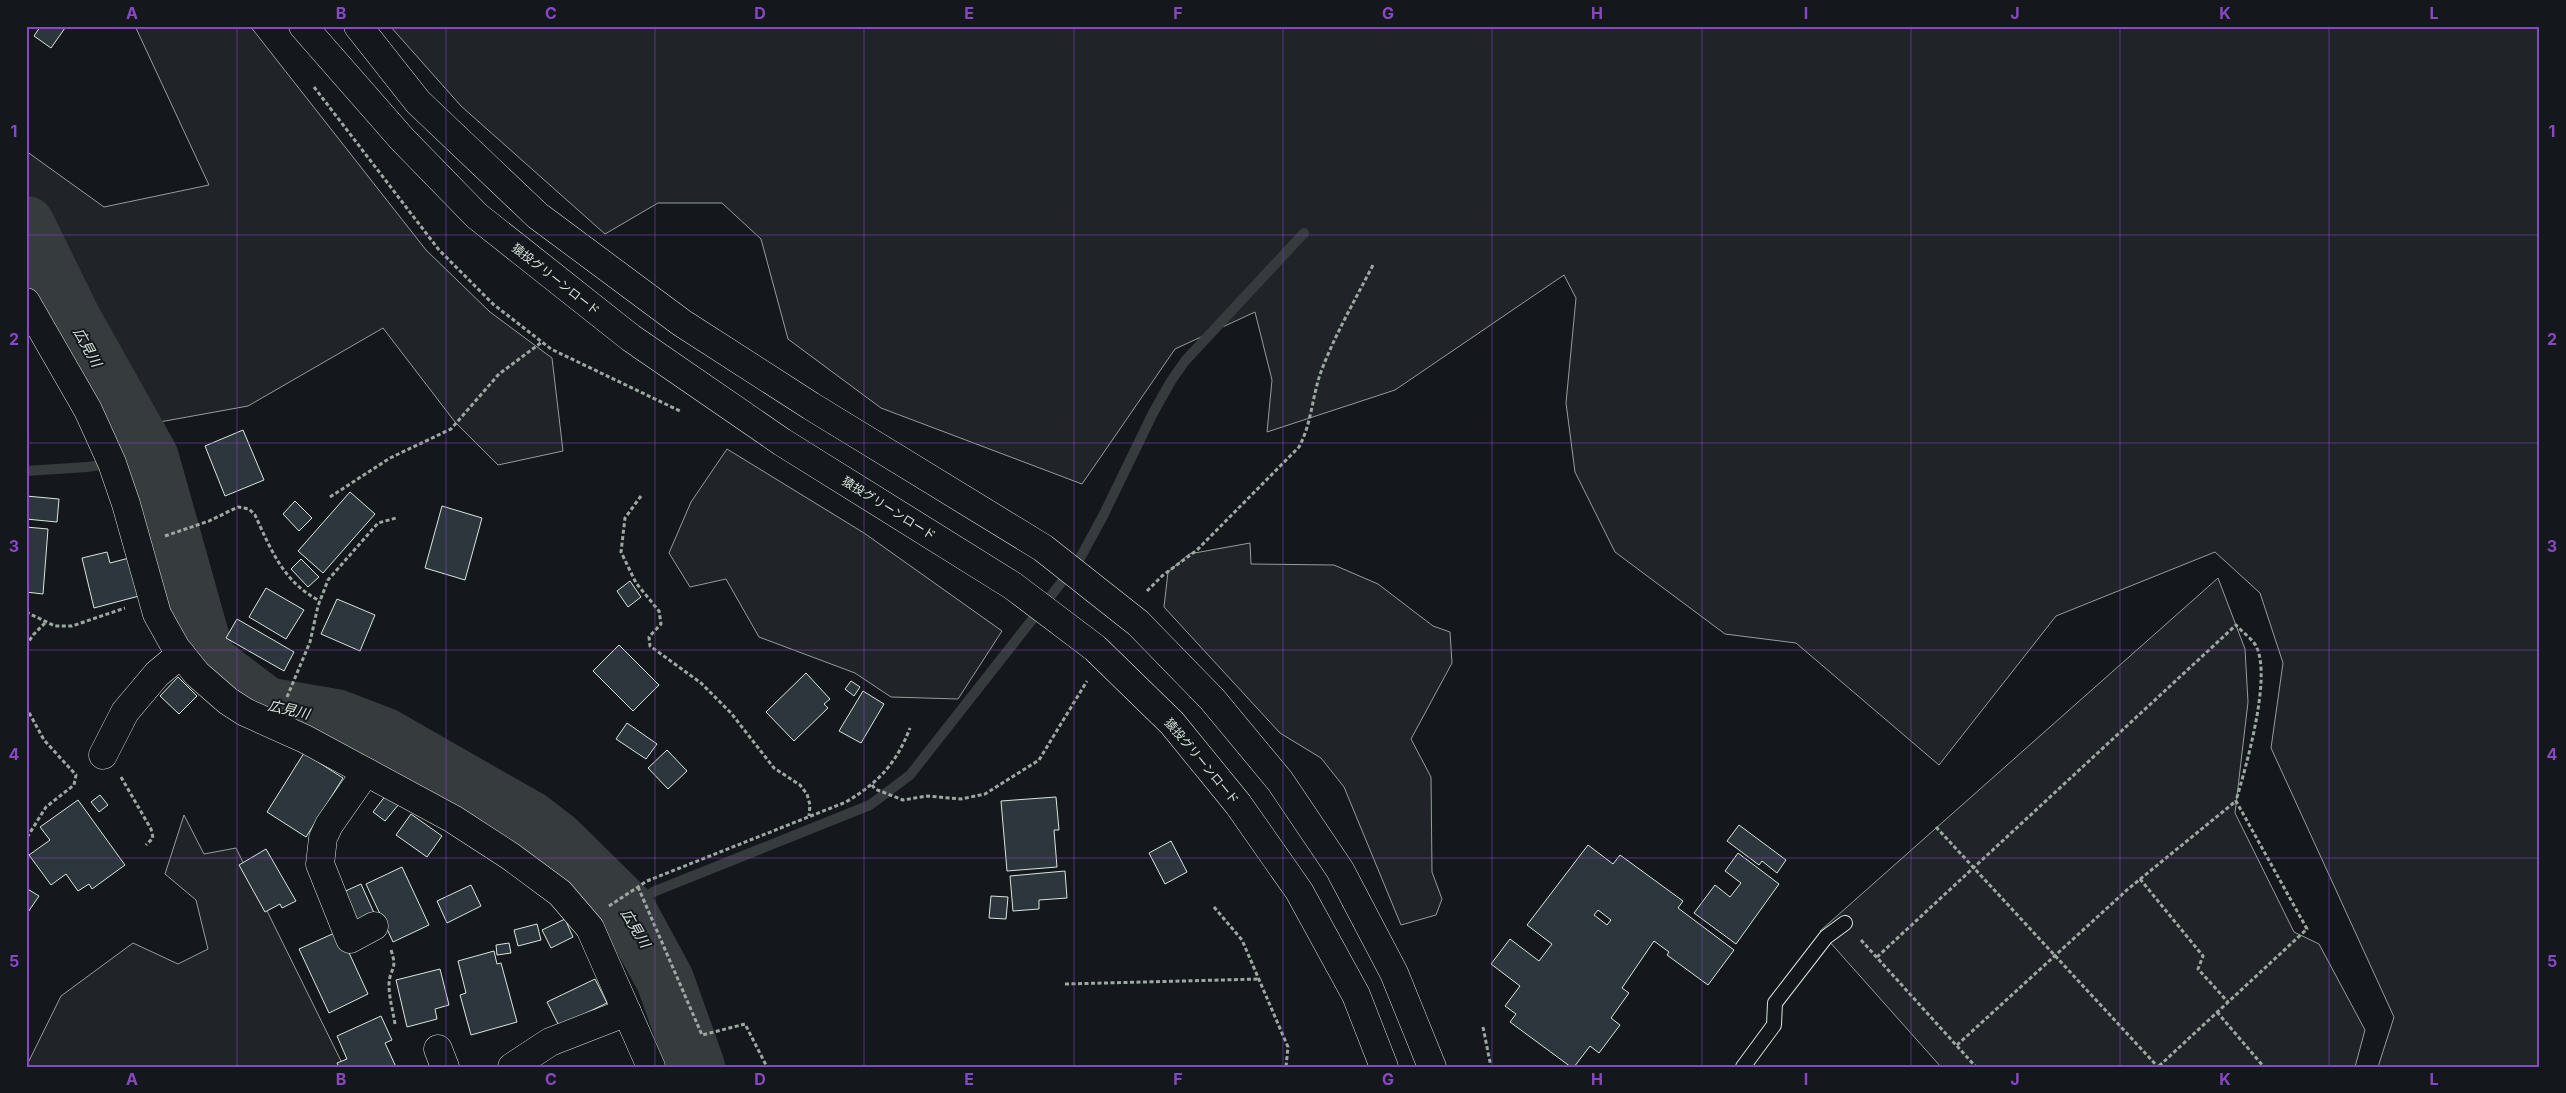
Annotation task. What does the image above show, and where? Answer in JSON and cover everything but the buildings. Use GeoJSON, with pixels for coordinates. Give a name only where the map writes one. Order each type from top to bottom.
{"type":"FeatureCollection","features":[{"type":"Feature","properties":{"kind":"main road","name":"猿投グリーンロード"},"geometry":{"type":"LineString","coordinates":[[304,26],[402,139],[477,216],[631,338],[782,442],[1013,586],[1095,648],[1172,723],[1238,804],[1299,891],[1356,995],[1384,1067]]}},
{"type":"Feature","properties":{"kind":"main road"},"geometry":{"type":"LineString","coordinates":[[358,26],[418,102],[538,216],[682,323],[811,406],[1043,548],[1138,623],[1212,699],[1280,782],[1340,870],[1394,973],[1432,1067]]}},
{"type":"Feature","properties":{"kind":"main road"},"geometry":{"type":"LineString","coordinates":[[26,302],[88,410],[112,463],[126,504],[157,614],[181,654],[211,687],[239,708],[366,772],[453,819],[510,856],[560,894],[590,928],[651,1067]]}},
{"type":"Feature","properties":{"kind":"main road"},"geometry":{"type":"LineString","coordinates":[[104,753],[125,712],[157,674],[181,654]]}},
{"type":"Feature","properties":{"kind":"main road"},"geometry":{"type":"LineString","coordinates":[[366,772],[329,826],[323,838],[320,864],[350,939],[374,926]]}},
{"type":"Feature","properties":{"kind":"main road"},"geometry":{"type":"LineString","coordinates":[[512,1067],[550,1042],[627,1012]]}},
{"type":"Feature","properties":{"kind":"lane"},"geometry":{"type":"LineString","coordinates":[[1743,1067],[1774,1025],[1775,1003],[1826,937],[1845,922]]}},
{"type":"Feature","properties":{"kind":"path"},"geometry":{"type":"LineString","coordinates":[[309,81],[439,250],[493,304],[551,349],[681,411]]}},
{"type":"Feature","properties":{"kind":"path"},"geometry":{"type":"LineString","coordinates":[[1142,596],[1162,576],[1198,550],[1299,447],[1307,432],[1321,372],[1333,341],[1373,265]]}},
{"type":"Feature","properties":{"kind":"path"},"geometry":{"type":"LineString","coordinates":[[330,497],[390,458],[451,429],[499,374],[542,342]]}},
{"type":"Feature","properties":{"kind":"path"},"geometry":{"type":"LineString","coordinates":[[641,496],[624,518],[621,552],[636,583],[659,611],[661,624],[649,637],[650,646],[701,683],[731,713],[774,768],[800,785],[807,794],[810,805],[809,816]]}},
{"type":"Feature","properties":{"kind":"path"},"geometry":{"type":"LineString","coordinates":[[178,533],[238,507],[249,509],[255,515],[282,569],[303,592],[320,601]]}},
{"type":"Feature","properties":{"kind":"path"},"geometry":{"type":"LineString","coordinates":[[296,677],[310,642],[320,601],[328,580],[378,523],[396,518]]}},
{"type":"Feature","properties":{"kind":"path"},"geometry":{"type":"LineString","coordinates":[[26,612],[55,626],[72,626],[153,601]]}},
{"type":"Feature","properties":{"kind":"path"},"geometry":{"type":"LineString","coordinates":[[26,646],[32,635],[46,622]]}},
{"type":"Feature","properties":{"kind":"path"},"geometry":{"type":"LineString","coordinates":[[1877,957],[2236,625],[2257,648],[2261,675],[2255,733],[2236,801],[2140,879],[1957,1045]]}},
{"type":"Feature","properties":{"kind":"path"},"geometry":{"type":"LineString","coordinates":[[872,785],[903,800],[927,796],[961,799],[985,794],[1040,760],[1089,676],[1095,682]]}},
{"type":"Feature","properties":{"kind":"path"},"geometry":{"type":"LineString","coordinates":[[26,707],[44,740],[76,776],[74,785],[46,807],[26,839]]}},
{"type":"Feature","properties":{"kind":"path"},"geometry":{"type":"LineString","coordinates":[[629,893],[674,870],[846,802],[872,785],[886,772],[901,751],[910,728]]}},
{"type":"Feature","properties":{"kind":"path"},"geometry":{"type":"LineString","coordinates":[[104,753],[152,829],[153,838],[146,845]]}},
{"type":"Feature","properties":{"kind":"path"},"geometry":{"type":"LineString","coordinates":[[1936,827],[2158,1067],[2306,929],[2236,801]]}},
{"type":"Feature","properties":{"kind":"path"},"geometry":{"type":"LineString","coordinates":[[2140,879],[2203,956],[2198,969],[2228,1002]]}},
{"type":"Feature","properties":{"kind":"path"},"geometry":{"type":"LineString","coordinates":[[638,887],[702,1035],[745,1024],[767,1067]]}},
{"type":"Feature","properties":{"kind":"path"},"geometry":{"type":"LineString","coordinates":[[1214,907],[1242,940],[1288,1047],[1286,1067]]}},
{"type":"Feature","properties":{"kind":"path"},"geometry":{"type":"LineString","coordinates":[[1845,922],[1976,1067]]}},
{"type":"Feature","properties":{"kind":"path"},"geometry":{"type":"LineString","coordinates":[[374,926],[381,928],[395,964],[389,982],[395,1024]]}},
{"type":"Feature","properties":{"kind":"path"},"geometry":{"type":"LineString","coordinates":[[1065,984],[1259,979]]}},
{"type":"Feature","properties":{"kind":"path"},"geometry":{"type":"LineString","coordinates":[[2217,1012],[2264,1067]]}},
{"type":"Feature","properties":{"kind":"path"},"geometry":{"type":"LineString","coordinates":[[1483,1027],[1492,1067]]}},
{"type":"Feature","properties":{"kind":"shaded area"},"geometry":{"type":"Polygon","coordinates":[[[135,26],[250,26],[426,250],[490,312],[552,358],[563,451],[498,465],[455,422],[383,328],[248,406],[143,425],[26,200],[26,151],[104,207],[209,185],[135,26]]]}},
{"type":"Feature","properties":{"kind":"shaded area"},"geometry":{"type":"Polygon","coordinates":[[[390,26],[2540,26],[2540,1067],[2378,1067],[2394,1017],[2271,748],[2283,663],[2260,593],[2215,552],[2056,616],[1939,765],[1796,643],[1725,634],[1615,552],[1575,472],[1566,403],[1576,298],[1564,275],[1395,390],[1267,432],[1272,380],[1255,312],[1175,349],[1082,484],[881,408],[788,339],[761,239],[722,203],[658,203],[605,234],[461,106],[390,26]]]}},
{"type":"Feature","properties":{"kind":"shaded area"},"geometry":{"type":"Polygon","coordinates":[[[727,449],[864,533],[1002,631],[958,699],[891,697],[855,673],[759,637],[726,579],[690,587],[669,553],[691,502],[727,449]]]}},
{"type":"Feature","properties":{"kind":"shaded area"},"geometry":{"type":"Polygon","coordinates":[[[1250,543],[1251,564],[1334,565],[1378,584],[1433,626],[1450,632],[1452,663],[1411,739],[1431,777],[1432,872],[1442,899],[1436,915],[1401,925],[1344,787],[1321,758],[1280,733],[1164,607],[1168,572],[1189,554],[1250,543]]]}},
{"type":"Feature","properties":{"kind":"shaded area"},"geometry":{"type":"Polygon","coordinates":[[[2218,578],[2245,649],[2248,702],[2235,813],[2294,932],[2319,944],[2365,1030],[2355,1067],[1941,1067],[1820,931],[2218,578]]]}},
{"type":"Feature","properties":{"kind":"shaded area"},"geometry":{"type":"Polygon","coordinates":[[[184,815],[204,854],[236,848],[344,1067],[26,1067],[61,996],[133,943],[178,964],[208,949],[196,900],[165,874],[184,815]]]}},
{"type":"Feature","properties":{"kind":"waterway","name":"広見川"},"geometry":{"type":"LineString","coordinates":[[26,225],[73,321],[150,458],[207,661],[266,706],[336,718],[383,736],[530,820],[556,840],[627,910],[665,980],[696,1067]]}},
{"type":"Feature","properties":{"kind":"waterway"},"geometry":{"type":"LineString","coordinates":[[627,910],[653,892],[870,805],[910,775],[1079,560],[1103,516],[1153,413],[1185,361],[1304,233]]}},
{"type":"Feature","properties":{"kind":"waterway"},"geometry":{"type":"LineString","coordinates":[[26,471],[87,467],[150,458]]}}]}
